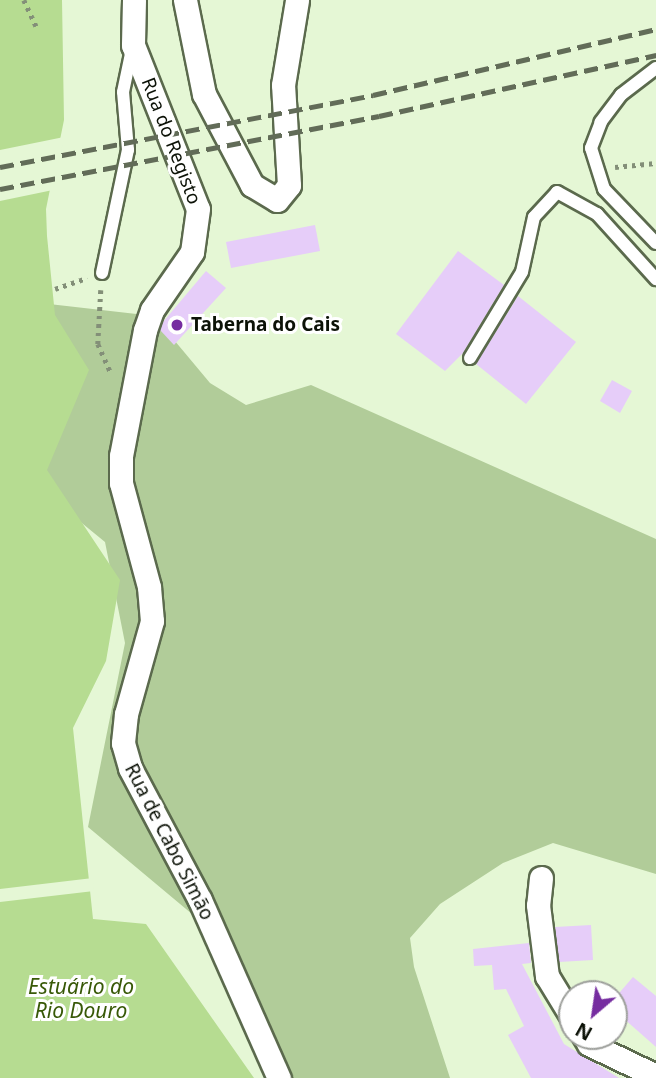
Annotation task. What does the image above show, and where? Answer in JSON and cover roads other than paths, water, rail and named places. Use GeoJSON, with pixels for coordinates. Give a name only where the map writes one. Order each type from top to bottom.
{"type":"FeatureCollection","features":[{"type":"Feature","properties":{"kind":"street"},"geometry":{"type":"LineString","coordinates":[[133,45],[134,0]]}},
{"type":"Feature","properties":{"kind":"street"},"geometry":{"type":"LineString","coordinates":[[185,0],[204,94],[251,185],[277,200],[289,185],[283,85],[297,0]]}},
{"type":"Feature","properties":{"kind":"street","name":"Rua do Registo"},"geometry":{"type":"LineString","coordinates":[[133,45],[198,209],[192,252],[152,310]]}},
{"type":"Feature","properties":{"kind":"street","name":"Rua de Cabo Simão"},"geometry":{"type":"LineString","coordinates":[[152,310],[120,465],[122,491],[149,587],[152,621],[126,714],[123,743],[130,768],[200,900],[279,1078]]}},
{"type":"Feature","properties":{"kind":"street"},"geometry":{"type":"LineString","coordinates":[[541,878],[538,905],[547,976],[558,994]]}},
{"type":"Feature","properties":{"kind":"street"},"geometry":{"type":"LineString","coordinates":[[602,1050],[656,1076]]}},
{"type":"Feature","properties":{"kind":"lane"},"geometry":{"type":"LineString","coordinates":[[102,273],[128,150],[123,92],[133,45]]}},
{"type":"Feature","properties":{"kind":"lane"},"geometry":{"type":"LineString","coordinates":[[656,68],[621,95],[601,122],[591,148],[604,188],[656,243]]}},
{"type":"Feature","properties":{"kind":"lane"},"geometry":{"type":"LineString","coordinates":[[470,358],[522,272],[534,217],[557,192],[597,214],[656,279]]}},
{"type":"Feature","properties":{"kind":"water","name":"Estuário do Rio Douro"},"geometry":{"type":"Polygon","coordinates":[[[0,0],[62,0],[64,120],[46,209],[47,236],[55,315],[89,370],[47,470],[120,580],[106,661],[73,728],[93,919],[146,924],[254,1078],[0,1078],[0,0]]]}},
{"type":"Feature","properties":{"kind":"railway"},"geometry":{"type":"LineString","coordinates":[[0,167],[373,95],[656,29]]}},
{"type":"Feature","properties":{"kind":"railway"},"geometry":{"type":"LineString","coordinates":[[0,189],[379,116],[656,55]]}},
{"type":"Feature","properties":{"kind":"place","name":"Taberna do Cais"},"geometry":{"type":"Point","coordinates":[177,325]}}]}
